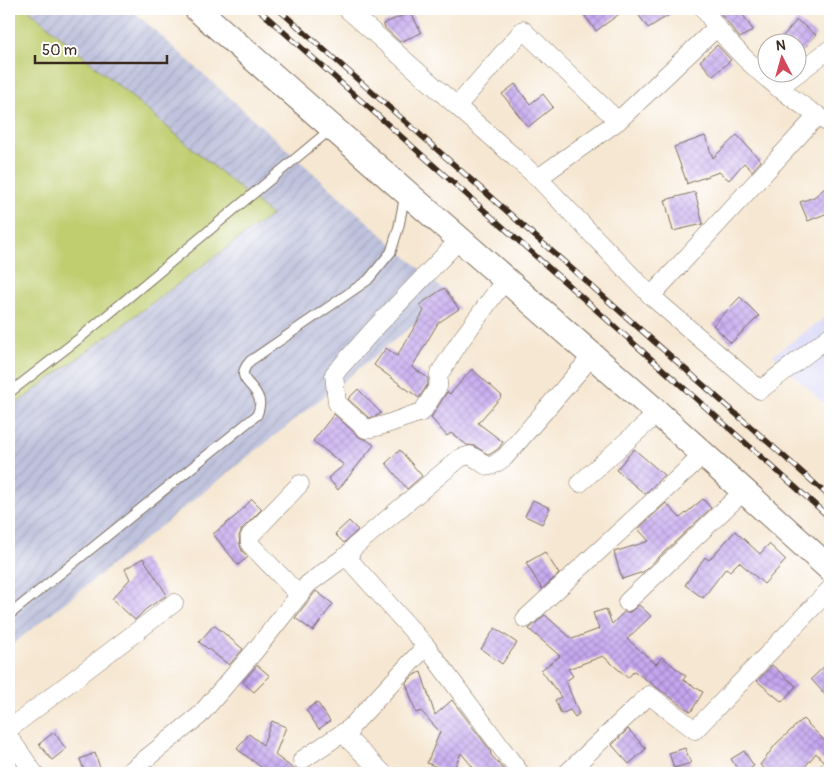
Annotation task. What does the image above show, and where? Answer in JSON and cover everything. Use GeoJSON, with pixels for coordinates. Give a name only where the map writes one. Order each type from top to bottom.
{"type":"FeatureCollection","features":[{"type":"Feature","properties":{"kind":"main road"},"geometry":{"type":"LineString","coordinates":[[197,9],[658,414],[830,569]]}},
{"type":"Feature","properties":{"kind":"street"},"geometry":{"type":"LineString","coordinates":[[347,9],[538,178],[651,296],[760,390],[830,336]]}},
{"type":"Feature","properties":{"kind":"street"},"geometry":{"type":"LineString","coordinates":[[651,296],[824,120],[778,88],[744,58],[716,28],[704,9]]}},
{"type":"Feature","properties":{"kind":"street"},"geometry":{"type":"LineString","coordinates":[[538,178],[618,121],[716,28]]}},
{"type":"Feature","properties":{"kind":"street"},"geometry":{"type":"LineString","coordinates":[[457,106],[523,30],[618,121]]}},
{"type":"Feature","properties":{"kind":"street"},"geometry":{"type":"LineString","coordinates":[[778,88],[830,49]]}},
{"type":"Feature","properties":{"kind":"street"},"geometry":{"type":"LineString","coordinates":[[460,239],[334,374],[337,403],[366,429],[379,427],[397,419],[422,412],[438,386],[439,374],[461,340],[505,280]]}},
{"type":"Feature","properties":{"kind":"street"},"geometry":{"type":"LineString","coordinates":[[128,773],[198,716],[254,652],[308,584],[350,553],[354,547],[460,458],[470,455],[486,467],[493,466],[516,445],[592,356]]}},
{"type":"Feature","properties":{"kind":"street"},"geometry":{"type":"LineString","coordinates":[[580,483],[658,414]]}},
{"type":"Feature","properties":{"kind":"street"},"geometry":{"type":"LineString","coordinates":[[525,619],[703,456]]}},
{"type":"Feature","properties":{"kind":"street"},"geometry":{"type":"LineString","coordinates":[[299,595],[250,544],[250,536],[300,484]]}},
{"type":"Feature","properties":{"kind":"street"},"geometry":{"type":"LineString","coordinates":[[627,602],[744,491]]}},
{"type":"Feature","properties":{"kind":"street"},"geometry":{"type":"LineString","coordinates":[[350,553],[351,562],[426,646],[520,773]]}},
{"type":"Feature","properties":{"kind":"street"},"geometry":{"type":"LineString","coordinates":[[567,773],[649,695],[695,730],[830,590]]}},
{"type":"Feature","properties":{"kind":"street"},"geometry":{"type":"LineString","coordinates":[[9,730],[174,603]]}},
{"type":"Feature","properties":{"kind":"street"},"geometry":{"type":"LineString","coordinates":[[302,760],[350,728],[426,646]]}},
{"type":"Feature","properties":{"kind":"street"},"geometry":{"type":"LineString","coordinates":[[350,728],[349,740],[383,773]]}},
{"type":"Feature","properties":{"kind":"street"},"geometry":{"type":"LineString","coordinates":[[9,737],[34,773]]}},
{"type":"Feature","properties":{"kind":"street"},"geometry":{"type":"LineString","coordinates":[[826,773],[830,769]]}},
{"type":"Feature","properties":{"kind":"lane"},"geometry":{"type":"LineString","coordinates":[[9,393],[81,337],[333,128]]}},
{"type":"Feature","properties":{"kind":"lane"},"geometry":{"type":"LineString","coordinates":[[9,615],[257,415],[260,406],[259,399],[243,376],[244,368],[250,361],[368,280],[391,252],[399,226],[405,192]]}},
{"type":"Feature","properties":{"kind":"shaded area"},"geometry":{"type":"Polygon","coordinates":[[[9,9],[131,9],[450,296],[9,647],[9,9]]]}},
{"type":"Feature","properties":{"kind":"shaded area"},"geometry":{"type":"Polygon","coordinates":[[[830,314],[830,409],[773,355],[830,314]]]}},
{"type":"Feature","properties":{"kind":"green space"},"geometry":{"type":"Polygon","coordinates":[[[9,9],[28,9],[271,215],[9,409],[9,9]]]}},
{"type":"Feature","properties":{"kind":"building"},"geometry":{"type":"Polygon","coordinates":[[[580,9],[626,9],[596,31],[580,9]]]}},
{"type":"Feature","properties":{"kind":"building"},"geometry":{"type":"Polygon","coordinates":[[[647,9],[679,9],[648,28],[638,14],[647,9]]]}},
{"type":"Feature","properties":{"kind":"building"},"geometry":{"type":"Polygon","coordinates":[[[726,9],[739,9],[753,30],[740,38],[720,13],[726,9]]]}},
{"type":"Feature","properties":{"kind":"building"},"geometry":{"type":"Polygon","coordinates":[[[411,12],[421,33],[400,42],[383,24],[411,12]]]}},
{"type":"Feature","properties":{"kind":"building"},"geometry":{"type":"Polygon","coordinates":[[[797,20],[816,35],[806,46],[806,32],[787,32],[797,20]]]}},
{"type":"Feature","properties":{"kind":"building"},"geometry":{"type":"Polygon","coordinates":[[[717,45],[731,60],[713,76],[700,61],[717,45]]]}},
{"type":"Feature","properties":{"kind":"building"},"geometry":{"type":"Polygon","coordinates":[[[515,84],[530,104],[543,94],[553,107],[528,127],[502,94],[515,84]]]}},
{"type":"Feature","properties":{"kind":"building"},"geometry":{"type":"Polygon","coordinates":[[[737,135],[761,161],[752,171],[744,163],[729,180],[719,172],[686,184],[674,147],[705,136],[713,158],[737,135]]]}},
{"type":"Feature","properties":{"kind":"building"},"geometry":{"type":"Polygon","coordinates":[[[830,184],[830,212],[808,221],[800,202],[814,197],[830,184]]]}},
{"type":"Feature","properties":{"kind":"building"},"geometry":{"type":"Polygon","coordinates":[[[695,192],[703,224],[673,231],[665,200],[695,192]]]}},
{"type":"Feature","properties":{"kind":"building"},"geometry":{"type":"Polygon","coordinates":[[[444,288],[459,309],[438,323],[412,367],[428,378],[428,384],[419,398],[374,365],[386,348],[397,356],[424,311],[419,305],[444,288]]]}},
{"type":"Feature","properties":{"kind":"building"},"geometry":{"type":"Polygon","coordinates":[[[740,297],[759,316],[731,343],[713,325],[740,297]]]}},
{"type":"Feature","properties":{"kind":"building"},"geometry":{"type":"Polygon","coordinates":[[[472,369],[502,396],[478,423],[503,442],[498,449],[489,455],[475,446],[467,445],[451,433],[447,436],[431,418],[447,392],[450,394],[472,369]]]}},
{"type":"Feature","properties":{"kind":"building"},"geometry":{"type":"Polygon","coordinates":[[[358,389],[381,413],[379,415],[369,418],[348,399],[358,389]]]}},
{"type":"Feature","properties":{"kind":"building"},"geometry":{"type":"Polygon","coordinates":[[[334,414],[359,437],[374,445],[338,490],[328,478],[344,465],[313,441],[334,414]]]}},
{"type":"Feature","properties":{"kind":"building"},"geometry":{"type":"Polygon","coordinates":[[[634,449],[664,475],[645,494],[616,470],[634,449]]]}},
{"type":"Feature","properties":{"kind":"building"},"geometry":{"type":"Polygon","coordinates":[[[400,450],[422,476],[407,489],[386,463],[400,450]]]}},
{"type":"Feature","properties":{"kind":"building"},"geometry":{"type":"Polygon","coordinates":[[[252,499],[262,509],[242,529],[239,536],[242,551],[248,557],[238,565],[213,534],[237,515],[252,499]]]}},
{"type":"Feature","properties":{"kind":"building"},"geometry":{"type":"Polygon","coordinates":[[[703,499],[711,508],[643,572],[622,579],[614,552],[649,541],[638,529],[666,503],[680,518],[703,499]]]}},
{"type":"Feature","properties":{"kind":"building"},"geometry":{"type":"Polygon","coordinates":[[[533,500],[550,508],[542,524],[525,516],[533,500]]]}},
{"type":"Feature","properties":{"kind":"building"},"geometry":{"type":"Polygon","coordinates":[[[349,521],[358,530],[344,543],[335,534],[349,521]]]}},
{"type":"Feature","properties":{"kind":"building"},"geometry":{"type":"Polygon","coordinates":[[[735,531],[760,554],[769,544],[786,560],[764,584],[739,562],[730,571],[726,568],[703,598],[685,585],[705,557],[709,560],[735,531]]]}},
{"type":"Feature","properties":{"kind":"building"},"geometry":{"type":"Polygon","coordinates":[[[545,552],[559,574],[542,589],[526,563],[545,552]]]}},
{"type":"Feature","properties":{"kind":"building"},"geometry":{"type":"Polygon","coordinates":[[[143,558],[167,595],[146,609],[135,620],[112,599],[130,579],[125,569],[143,558]]]}},
{"type":"Feature","properties":{"kind":"building"},"geometry":{"type":"Polygon","coordinates":[[[316,591],[333,604],[313,631],[295,618],[316,591]]]}},
{"type":"Feature","properties":{"kind":"building"},"geometry":{"type":"Polygon","coordinates":[[[639,605],[651,616],[627,639],[656,664],[662,657],[686,676],[683,680],[703,692],[691,712],[634,671],[628,678],[603,656],[568,669],[573,676],[566,681],[579,714],[575,717],[570,710],[561,714],[555,700],[561,697],[541,670],[560,656],[529,629],[545,615],[572,639],[599,629],[593,613],[606,609],[612,624],[624,612],[630,612],[639,605]]]}},
{"type":"Feature","properties":{"kind":"building"},"geometry":{"type":"Polygon","coordinates":[[[214,625],[243,649],[229,665],[199,642],[214,625]]]}},
{"type":"Feature","properties":{"kind":"building"},"geometry":{"type":"Polygon","coordinates":[[[495,628],[517,643],[502,664],[481,649],[495,628]]]}},
{"type":"Feature","properties":{"kind":"building"},"geometry":{"type":"Polygon","coordinates":[[[830,661],[830,700],[811,679],[830,661]]]}},
{"type":"Feature","properties":{"kind":"building"},"geometry":{"type":"Polygon","coordinates":[[[257,665],[270,676],[254,692],[243,682],[257,665]]]}},
{"type":"Feature","properties":{"kind":"building"},"geometry":{"type":"Polygon","coordinates":[[[772,665],[796,686],[782,702],[757,681],[772,665]]]}},
{"type":"Feature","properties":{"kind":"building"},"geometry":{"type":"Polygon","coordinates":[[[421,672],[435,715],[452,700],[490,750],[491,755],[507,773],[478,773],[461,753],[452,773],[427,763],[440,732],[421,711],[416,713],[406,683],[414,675],[421,672]]]}},
{"type":"Feature","properties":{"kind":"building"},"geometry":{"type":"Polygon","coordinates":[[[317,702],[330,721],[319,729],[306,710],[317,702]]]}},
{"type":"Feature","properties":{"kind":"building"},"geometry":{"type":"Polygon","coordinates":[[[803,719],[830,746],[830,759],[823,761],[816,753],[800,773],[770,773],[760,765],[776,744],[803,719]]]}},
{"type":"Feature","properties":{"kind":"building"},"geometry":{"type":"Polygon","coordinates":[[[272,721],[286,727],[275,755],[299,773],[269,773],[237,749],[249,734],[263,745],[272,721]]]}},
{"type":"Feature","properties":{"kind":"building"},"geometry":{"type":"Polygon","coordinates":[[[628,729],[646,749],[629,764],[612,745],[628,729]]]}},
{"type":"Feature","properties":{"kind":"building"},"geometry":{"type":"Polygon","coordinates":[[[54,732],[66,749],[52,760],[39,744],[54,732]]]}},
{"type":"Feature","properties":{"kind":"building"},"geometry":{"type":"Polygon","coordinates":[[[685,748],[691,763],[674,768],[669,753],[685,748]]]}},
{"type":"Feature","properties":{"kind":"building"},"geometry":{"type":"Polygon","coordinates":[[[744,751],[754,766],[740,773],[731,759],[744,751]]]}},
{"type":"Feature","properties":{"kind":"building"},"geometry":{"type":"Polygon","coordinates":[[[95,753],[100,768],[85,773],[80,759],[95,753]]]}},
{"type":"Feature","properties":{"kind":"railway"},"geometry":{"type":"LineString","coordinates":[[258,9],[830,518]]}},
{"type":"Feature","properties":{"kind":"railway"},"geometry":{"type":"LineString","coordinates":[[278,9],[830,497]]}}]}
